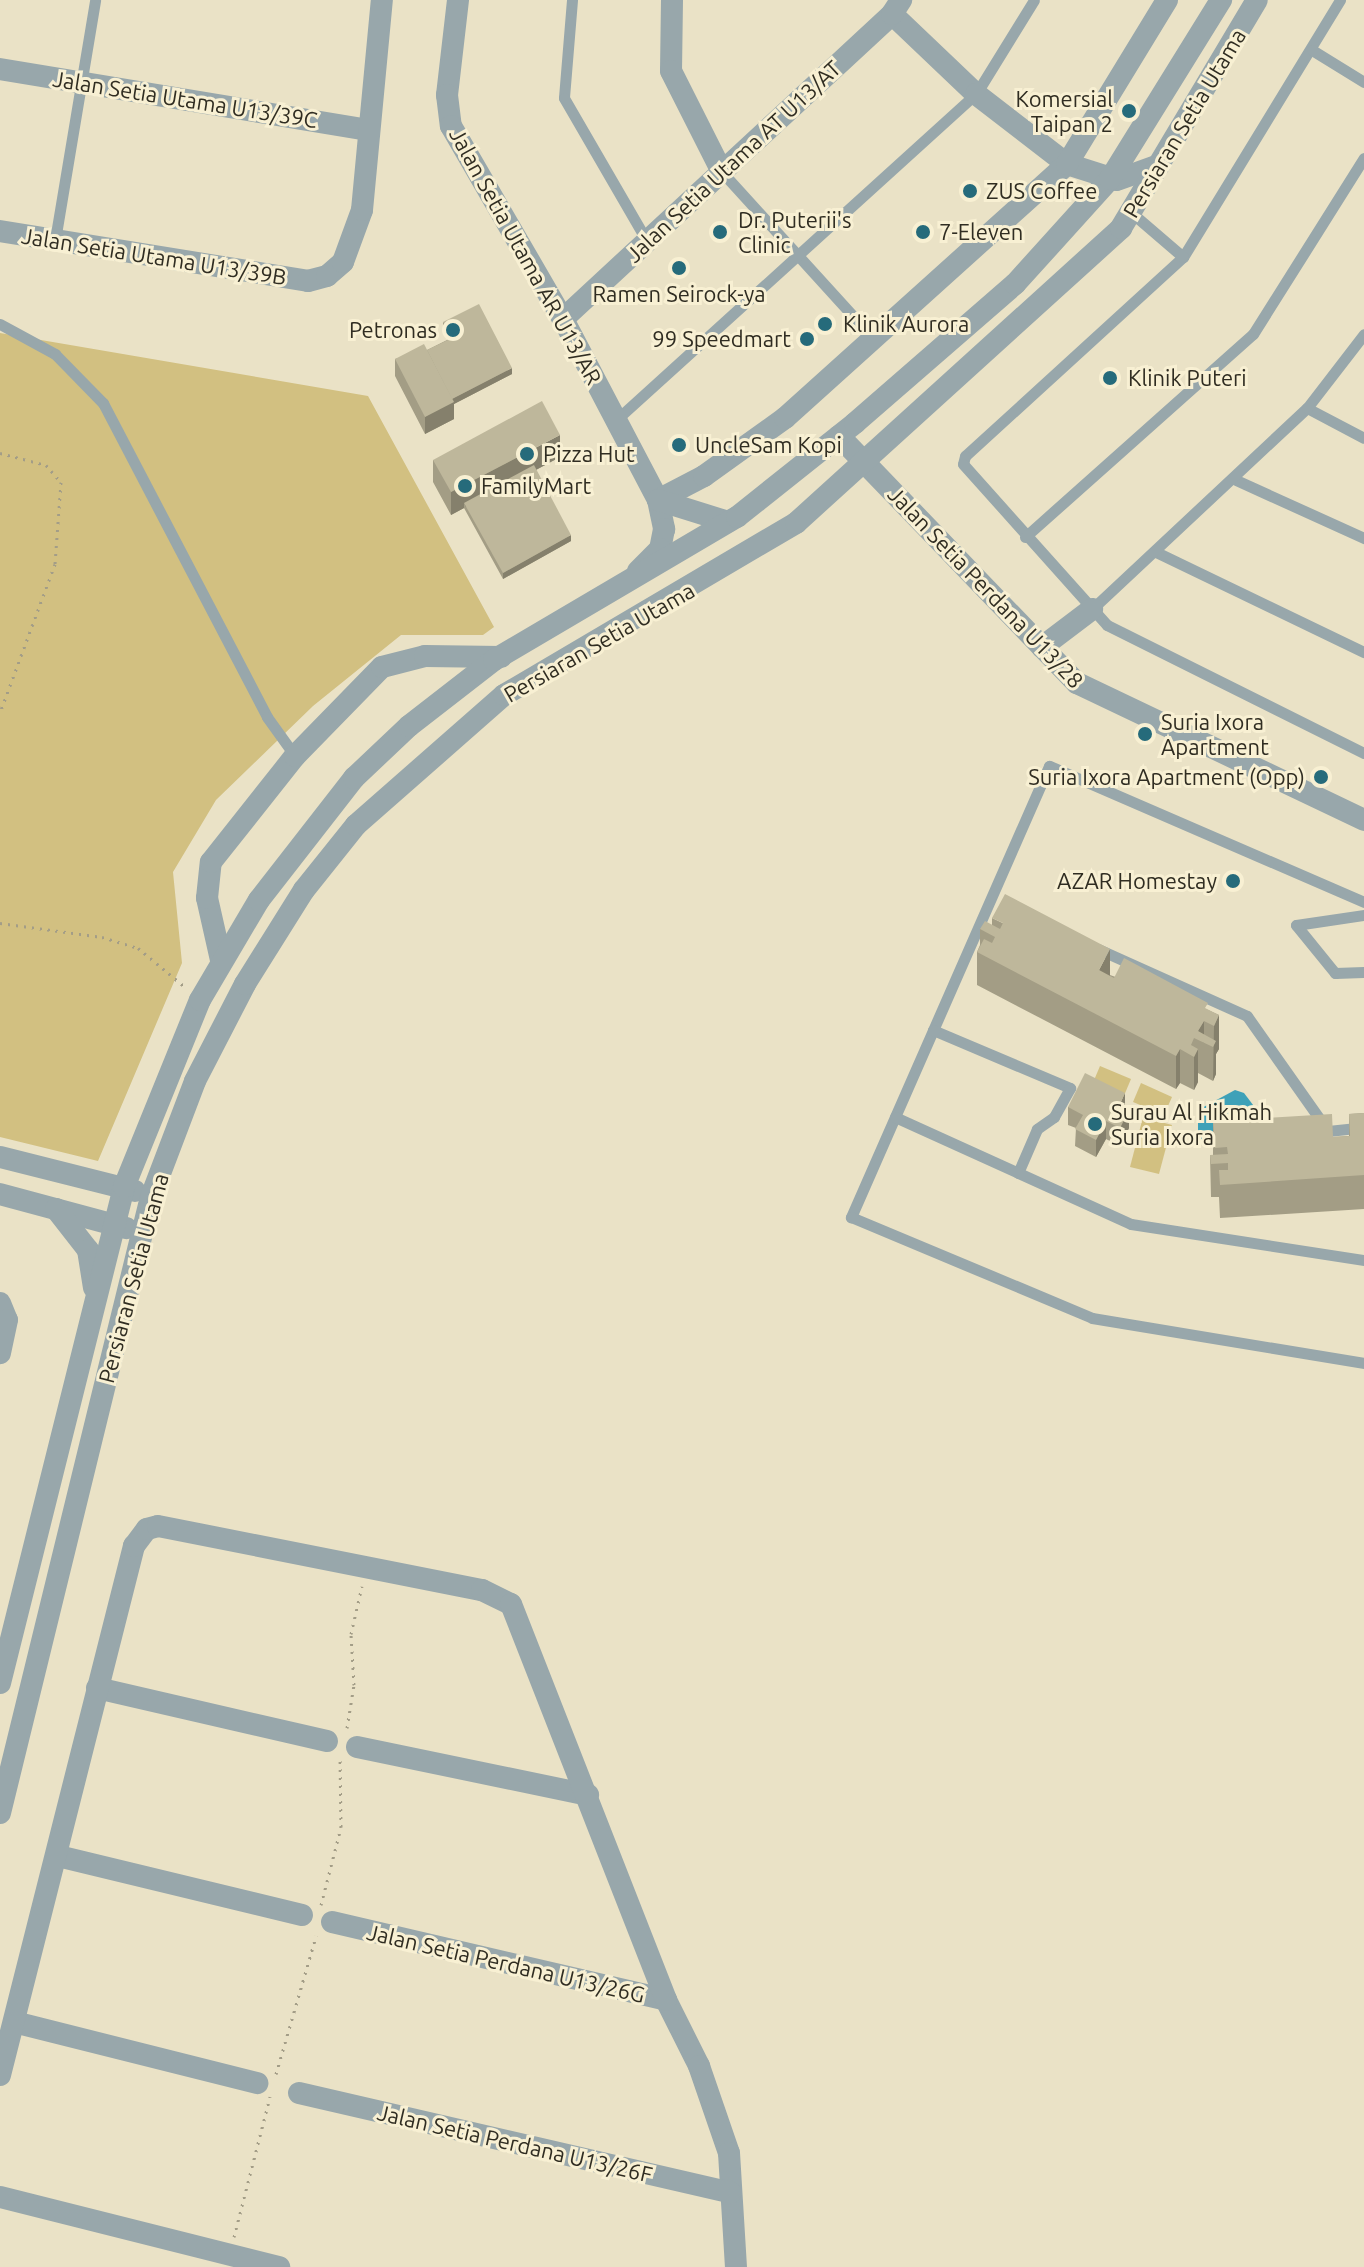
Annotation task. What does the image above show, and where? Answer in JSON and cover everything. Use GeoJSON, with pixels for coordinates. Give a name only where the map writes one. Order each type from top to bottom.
{"type":"FeatureCollection","features":[{"type":"Feature","properties":{"kind":"street"},"geometry":{"type":"LineString","coordinates":[[369,130],[382,0]]}},
{"type":"Feature","properties":{"kind":"street","name":"Jalan Setia Utama AR U13/AR"},"geometry":{"type":"LineString","coordinates":[[458,0],[447,95],[451,126],[563,319],[658,500]]}},
{"type":"Feature","properties":{"kind":"street"},"geometry":{"type":"LineString","coordinates":[[672,0],[671,71],[722,172]]}},
{"type":"Feature","properties":{"kind":"street"},"geometry":{"type":"LineString","coordinates":[[658,500],[745,450],[1067,164],[1167,0]]}},
{"type":"Feature","properties":{"kind":"street","name":"Persiaran Setia Utama"},"geometry":{"type":"LineString","coordinates":[[0,1683],[124,1187],[200,1000],[221,960],[293,852],[354,778],[409,726],[501,657],[728,522],[839,436],[1015,284],[1110,179],[1221,0]]}},
{"type":"Feature","properties":{"kind":"street","name":"Persiaran Setia Utama"},"geometry":{"type":"LineString","coordinates":[[0,1813],[151,1197],[195,1081],[245,984],[304,890],[356,825],[504,695],[727,567],[796,523],[866,463],[1133,214],[1257,0]]}},
{"type":"Feature","properties":{"kind":"street"},"geometry":{"type":"LineString","coordinates":[[896,7],[976,94],[1067,164],[1110,179],[1124,180],[1159,165]]}},
{"type":"Feature","properties":{"kind":"street","name":"Jalan Setia Utama AT U13/AT"},"geometry":{"type":"LineString","coordinates":[[563,319],[896,7]]}},
{"type":"Feature","properties":{"kind":"street","name":"Jalan Setia Utama U13/39C"},"geometry":{"type":"LineString","coordinates":[[0,69],[369,130]]}},
{"type":"Feature","properties":{"kind":"street","name":"Jalan Setia Utama U13/39B"},"geometry":{"type":"LineString","coordinates":[[0,231],[308,281],[327,276],[343,262],[355,240],[369,130]]}},
{"type":"Feature","properties":{"kind":"street","name":"Jalan Setia Perdana U13/28"},"geometry":{"type":"LineString","coordinates":[[839,436],[1042,647],[1093,694],[1364,820]]}},
{"type":"Feature","properties":{"kind":"street"},"geometry":{"type":"LineString","coordinates":[[658,500],[728,522]]}},
{"type":"Feature","properties":{"kind":"street"},"geometry":{"type":"LineString","coordinates":[[621,588],[660,549],[664,529],[658,500]]}},
{"type":"Feature","properties":{"kind":"street"},"geometry":{"type":"LineString","coordinates":[[1042,647],[1092,609]]}},
{"type":"Feature","properties":{"kind":"street"},"geometry":{"type":"LineString","coordinates":[[221,960],[207,898],[211,862],[295,756],[382,667],[425,656],[501,657]]}},
{"type":"Feature","properties":{"kind":"street"},"geometry":{"type":"LineString","coordinates":[[0,1157],[124,1187],[151,1197]]}},
{"type":"Feature","properties":{"kind":"street"},"geometry":{"type":"LineString","coordinates":[[0,1194],[141,1233]]}},
{"type":"Feature","properties":{"kind":"street"},"geometry":{"type":"LineString","coordinates":[[56,1209],[88,1250],[96,1297]]}},
{"type":"Feature","properties":{"kind":"street"},"geometry":{"type":"LineString","coordinates":[[0,1353],[7,1320],[2,1304]]}},
{"type":"Feature","properties":{"kind":"street"},"geometry":{"type":"LineString","coordinates":[[0,2075],[58,1856],[134,1546],[147,1529],[158,1526],[482,1590],[511,1604],[523,1626],[666,2000]]}},
{"type":"Feature","properties":{"kind":"street"},"geometry":{"type":"LineString","coordinates":[[0,1624],[20,1603]]}},
{"type":"Feature","properties":{"kind":"street"},"geometry":{"type":"LineString","coordinates":[[97,1688],[327,1741]]}},
{"type":"Feature","properties":{"kind":"street"},"geometry":{"type":"LineString","coordinates":[[357,1747],[588,1795]]}},
{"type":"Feature","properties":{"kind":"street"},"geometry":{"type":"LineString","coordinates":[[58,1856],[302,1915]]}},
{"type":"Feature","properties":{"kind":"street","name":"Jalan Setia Perdana U13/26G"},"geometry":{"type":"LineString","coordinates":[[332,1922],[666,2000],[699,2066],[729,2153],[736,2267]]}},
{"type":"Feature","properties":{"kind":"street"},"geometry":{"type":"LineString","coordinates":[[14,2022],[257,2083]]}},
{"type":"Feature","properties":{"kind":"street","name":"Jalan Setia Perdana U13/26F"},"geometry":{"type":"LineString","coordinates":[[299,2093],[731,2193]]}},
{"type":"Feature","properties":{"kind":"street"},"geometry":{"type":"LineString","coordinates":[[0,2197],[279,2267]]}},
{"type":"Feature","properties":{"kind":"lane"},"geometry":{"type":"LineString","coordinates":[[55,240],[95,0]]}},
{"type":"Feature","properties":{"kind":"lane"},"geometry":{"type":"LineString","coordinates":[[572,0],[564,98],[647,241]]}},
{"type":"Feature","properties":{"kind":"lane"},"geometry":{"type":"LineString","coordinates":[[616,420],[801,258],[976,94],[1034,0]]}},
{"type":"Feature","properties":{"kind":"lane"},"geometry":{"type":"LineString","coordinates":[[1340,0],[1183,257],[965,456],[966,473],[1092,609],[1124,637],[1364,753]]}},
{"type":"Feature","properties":{"kind":"lane"},"geometry":{"type":"LineString","coordinates":[[1312,50],[1364,82]]}},
{"type":"Feature","properties":{"kind":"lane"},"geometry":{"type":"LineString","coordinates":[[1025,537],[1253,334],[1364,158]]}},
{"type":"Feature","properties":{"kind":"lane"},"geometry":{"type":"LineString","coordinates":[[722,172],[873,338]]}},
{"type":"Feature","properties":{"kind":"lane"},"geometry":{"type":"LineString","coordinates":[[1133,214],[1183,257]]}},
{"type":"Feature","properties":{"kind":"lane"},"geometry":{"type":"LineString","coordinates":[[0,324],[20,331],[55,354],[103,403],[267,717],[295,756]]}},
{"type":"Feature","properties":{"kind":"lane"},"geometry":{"type":"LineString","coordinates":[[1092,609],[1236,480],[1307,408],[1364,334]]}},
{"type":"Feature","properties":{"kind":"lane"},"geometry":{"type":"LineString","coordinates":[[1307,408],[1364,438]]}},
{"type":"Feature","properties":{"kind":"lane"},"geometry":{"type":"LineString","coordinates":[[1236,480],[1364,538]]}},
{"type":"Feature","properties":{"kind":"lane"},"geometry":{"type":"LineString","coordinates":[[1156,552],[1364,652]]}},
{"type":"Feature","properties":{"kind":"lane"},"geometry":{"type":"LineString","coordinates":[[1364,902],[1049,766],[851,1217],[1092,1318],[1364,1363]]}},
{"type":"Feature","properties":{"kind":"lane"},"geometry":{"type":"LineString","coordinates":[[990,900],[1005,906]]}},
{"type":"Feature","properties":{"kind":"lane"},"geometry":{"type":"LineString","coordinates":[[1364,915],[1296,925],[1335,973],[1364,972]]}},
{"type":"Feature","properties":{"kind":"lane"},"geometry":{"type":"LineString","coordinates":[[1090,945],[1247,1016],[1328,1131],[1364,1127]]}},
{"type":"Feature","properties":{"kind":"lane"},"geometry":{"type":"LineString","coordinates":[[933,1030],[1070,1088],[1054,1117],[1037,1129],[1018,1173]]}},
{"type":"Feature","properties":{"kind":"lane"},"geometry":{"type":"LineString","coordinates":[[895,1117],[1131,1224],[1364,1260]]}},
{"type":"Feature","properties":{"kind":"path"},"geometry":{"type":"LineString","coordinates":[[0,453],[46,465],[61,482],[55,564],[0,713]]}},
{"type":"Feature","properties":{"kind":"path"},"geometry":{"type":"LineString","coordinates":[[0,923],[102,937],[138,948],[200,1000]]}},
{"type":"Feature","properties":{"kind":"shaded area"},"geometry":{"type":"Polygon","coordinates":[[[0,333],[368,396],[494,627],[483,635],[401,635],[313,706],[216,800],[173,872],[182,963],[98,1161],[0,1137],[0,333]]]}},
{"type":"Feature","properties":{"kind":"shaded area"},"geometry":{"type":"Polygon","coordinates":[[[1100,1066],[1131,1079],[1123,1098],[1092,1085],[1100,1066]]]}},
{"type":"Feature","properties":{"kind":"shaded area"},"geometry":{"type":"Polygon","coordinates":[[[1141,1083],[1172,1097],[1164,1115],[1133,1102],[1141,1083]]]}},
{"type":"Feature","properties":{"kind":"shaded area"},"geometry":{"type":"Polygon","coordinates":[[[1143,1117],[1172,1125],[1159,1174],[1130,1167],[1143,1117]]]}},
{"type":"Feature","properties":{"kind":"water"},"geometry":{"type":"Polygon","coordinates":[[[1235,1090],[1244,1093],[1278,1138],[1198,1142],[1198,1110],[1235,1090]]]}},
{"type":"Feature","properties":{"kind":"building"},"geometry":{"type":"Polygon","coordinates":[[[479,304],[512,368],[452,399],[427,350],[452,338],[443,322],[479,304]]]}},
{"type":"Feature","properties":{"kind":"building"},"geometry":{"type":"Polygon","coordinates":[[[424,344],[454,402],[425,417],[395,359],[424,344]]]}},
{"type":"Feature","properties":{"kind":"building"},"geometry":{"type":"Polygon","coordinates":[[[542,401],[560,435],[451,492],[433,460],[542,401]]]}},
{"type":"Feature","properties":{"kind":"building"},"geometry":{"type":"Polygon","coordinates":[[[534,465],[571,535],[503,573],[464,503],[534,465]]]}},
{"type":"Feature","properties":{"kind":"building"},"geometry":{"type":"Polygon","coordinates":[[[1005,894],[1110,949],[1099,970],[1114,978],[1124,958],[1208,1003],[1205,1008],[1219,1015],[1214,1026],[1204,1021],[1198,1031],[1216,1041],[1213,1047],[1194,1038],[1191,1045],[1198,1049],[1194,1057],[1180,1049],[1176,1056],[977,952],[984,939],[992,943],[995,937],[980,929],[985,921],[1000,929],[1003,923],[992,918],[1005,894]]]}},
{"type":"Feature","properties":{"kind":"building"},"geometry":{"type":"Polygon","coordinates":[[[1085,1073],[1125,1093],[1119,1106],[1129,1110],[1120,1128],[1106,1121],[1096,1140],[1075,1129],[1083,1115],[1068,1107],[1085,1073]]]}},
{"type":"Feature","properties":{"kind":"building"},"geometry":{"type":"Polygon","coordinates":[[[1364,1113],[1364,1175],[1220,1185],[1219,1170],[1228,1170],[1228,1163],[1211,1164],[1210,1155],[1228,1154],[1227,1147],[1215,1148],[1213,1121],[1332,1114],[1333,1137],[1350,1136],[1349,1114],[1364,1113]]]}},
{"type":"Feature","properties":{"kind":"place","name":"Komersial Taipan 2"},"geometry":{"type":"Point","coordinates":[1129,111]}},
{"type":"Feature","properties":{"kind":"place","name":"ZUS Coffee"},"geometry":{"type":"Point","coordinates":[970,191]}},
{"type":"Feature","properties":{"kind":"place","name":"Dr. Puterii's Clinic"},"geometry":{"type":"Point","coordinates":[720,232]}},
{"type":"Feature","properties":{"kind":"place","name":"7-Eleven"},"geometry":{"type":"Point","coordinates":[923,232]}},
{"type":"Feature","properties":{"kind":"place","name":"Ramen Seirock-ya"},"geometry":{"type":"Point","coordinates":[679,268]}},
{"type":"Feature","properties":{"kind":"place","name":"Klinik Aurora"},"geometry":{"type":"Point","coordinates":[825,324]}},
{"type":"Feature","properties":{"kind":"place","name":"Petronas"},"geometry":{"type":"Point","coordinates":[453,330]}},
{"type":"Feature","properties":{"kind":"place","name":"99 Speedmart"},"geometry":{"type":"Point","coordinates":[807,339]}},
{"type":"Feature","properties":{"kind":"place","name":"Klinik Puteri"},"geometry":{"type":"Point","coordinates":[1110,378]}},
{"type":"Feature","properties":{"kind":"place","name":"UncleSam Kopi"},"geometry":{"type":"Point","coordinates":[679,445]}},
{"type":"Feature","properties":{"kind":"place","name":"Pizza Hut"},"geometry":{"type":"Point","coordinates":[527,454]}},
{"type":"Feature","properties":{"kind":"place","name":"FamilyMart"},"geometry":{"type":"Point","coordinates":[465,486]}},
{"type":"Feature","properties":{"kind":"place","name":"Suria Ixora Apartment"},"geometry":{"type":"Point","coordinates":[1145,734]}},
{"type":"Feature","properties":{"kind":"place","name":"Suria Ixora Apartment (Opp)"},"geometry":{"type":"Point","coordinates":[1321,777]}},
{"type":"Feature","properties":{"kind":"place","name":"AZAR Homestay"},"geometry":{"type":"Point","coordinates":[1233,881]}},
{"type":"Feature","properties":{"kind":"place","name":"Surau Al Hikmah Suria Ixora"},"geometry":{"type":"Point","coordinates":[1095,1124]}}]}
